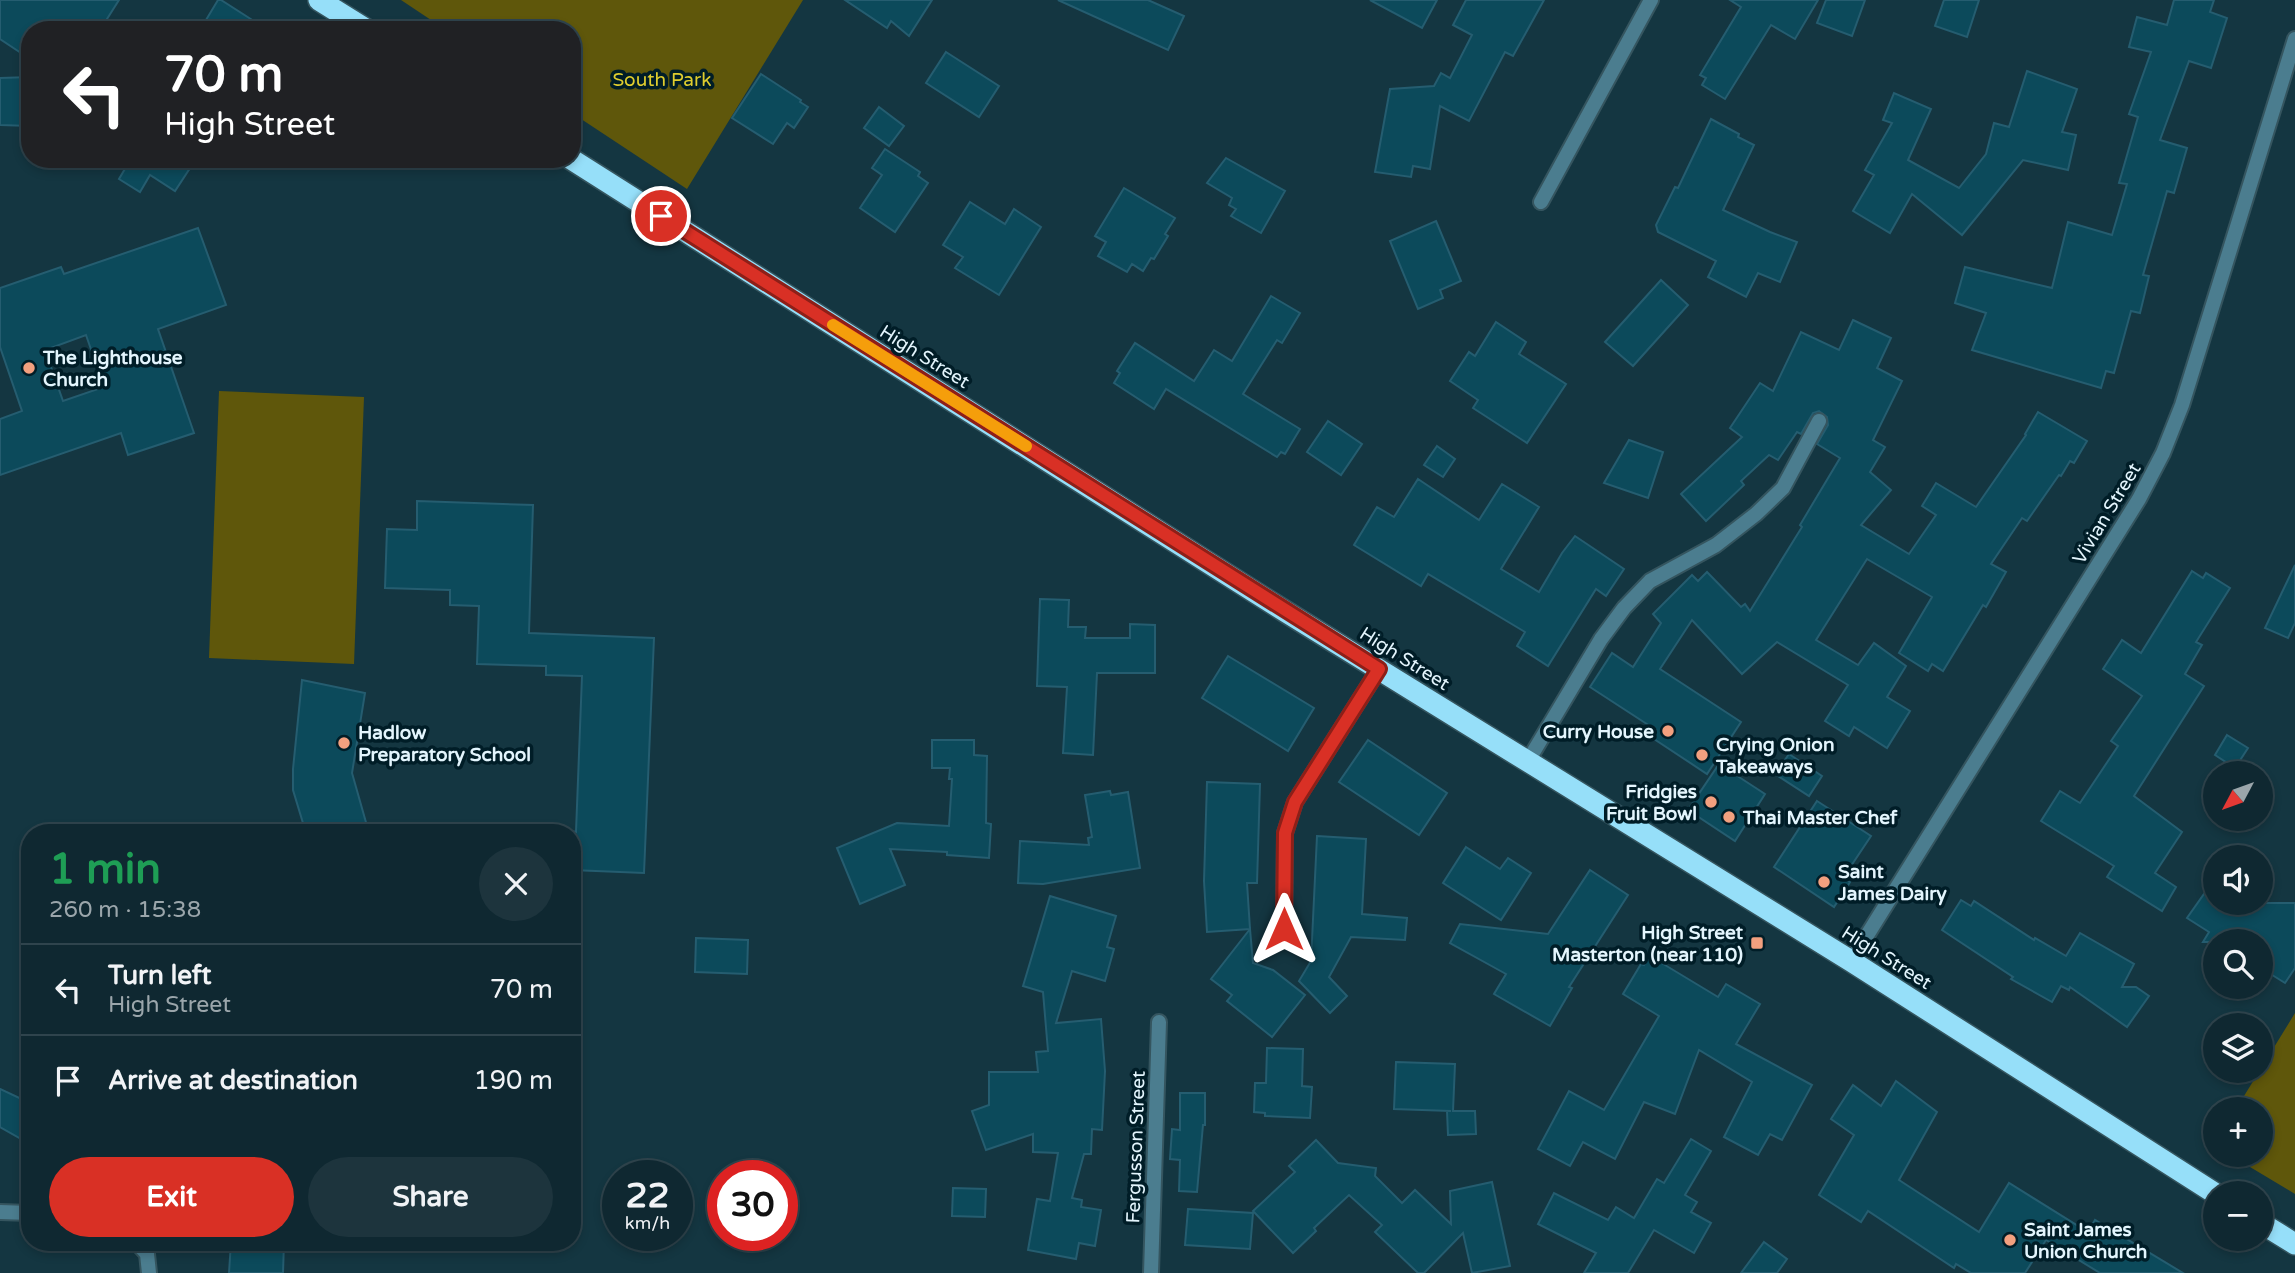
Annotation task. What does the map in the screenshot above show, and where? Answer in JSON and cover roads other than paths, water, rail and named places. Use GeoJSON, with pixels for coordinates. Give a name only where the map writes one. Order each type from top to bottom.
{"type":"FeatureCollection","features":[{"type":"Feature","properties":{"kind":"highway"},"geometry":{"type":"LineString","coordinates":[[319,0],[353,21]]}},
{"type":"Feature","properties":{"kind":"highway","name":"High Street"},"geometry":{"type":"LineString","coordinates":[[581,165],[1379,669],[1851,961],[2203,1186]]}},
{"type":"Feature","properties":{"kind":"highway"},"geometry":{"type":"LineString","coordinates":[[2273,1230],[2295,1244]]}},
{"type":"Feature","properties":{"kind":"street"},"geometry":{"type":"LineString","coordinates":[[1541,201],[1651,0]]}},
{"type":"Feature","properties":{"kind":"street","name":"Vivian Street"},"geometry":{"type":"LineString","coordinates":[[1851,961],[2139,499],[2163,453],[2182,405],[2295,39]]}},
{"type":"Feature","properties":{"kind":"street"},"geometry":{"type":"LineString","coordinates":[[1528,761],[1601,639],[1624,608],[1650,581],[1716,545],[1756,514],[1783,488],[1819,421]]}},
{"type":"Feature","properties":{"kind":"street"},"geometry":{"type":"LineString","coordinates":[[1284,929],[1285,833],[1295,802],[1379,669]]}},
{"type":"Feature","properties":{"kind":"street","name":"Fergusson Street"},"geometry":{"type":"LineString","coordinates":[[1150,1273],[1159,1022]]}},
{"type":"Feature","properties":{"kind":"street"},"geometry":{"type":"LineString","coordinates":[[0,1212],[21,1213]]}},
{"type":"Feature","properties":{"kind":"street"},"geometry":{"type":"LineString","coordinates":[[144,1251],[149,1273]]}},
{"type":"Feature","properties":{"kind":"place","name":"The Lighthouse Church"},"geometry":{"type":"Point","coordinates":[29,368]}},
{"type":"Feature","properties":{"kind":"place","name":"Curry House"},"geometry":{"type":"Point","coordinates":[1668,731]}},
{"type":"Feature","properties":{"kind":"place","name":"Hadlow Preparatory School"},"geometry":{"type":"Point","coordinates":[344,743]}},
{"type":"Feature","properties":{"kind":"place","name":"Crying Onion Takeaways"},"geometry":{"type":"Point","coordinates":[1702,755]}},
{"type":"Feature","properties":{"kind":"place","name":"Fridgies Fruit Bowl"},"geometry":{"type":"Point","coordinates":[1711,802]}},
{"type":"Feature","properties":{"kind":"place","name":"Thai Master Chef"},"geometry":{"type":"Point","coordinates":[1729,817]}},
{"type":"Feature","properties":{"kind":"place","name":"Saint James Dairy"},"geometry":{"type":"Point","coordinates":[1824,882]}},
{"type":"Feature","properties":{"kind":"place","name":"High Street Masterton (near 110)"},"geometry":{"type":"Point","coordinates":[1757,943]}},
{"type":"Feature","properties":{"kind":"place","name":"Saint James Union Church"},"geometry":{"type":"Point","coordinates":[2010,1240]}},
{"type":"Feature","properties":{"kind":"park label","name":"South Park"},"geometry":{"type":"Point","coordinates":[662,79]}}]}
